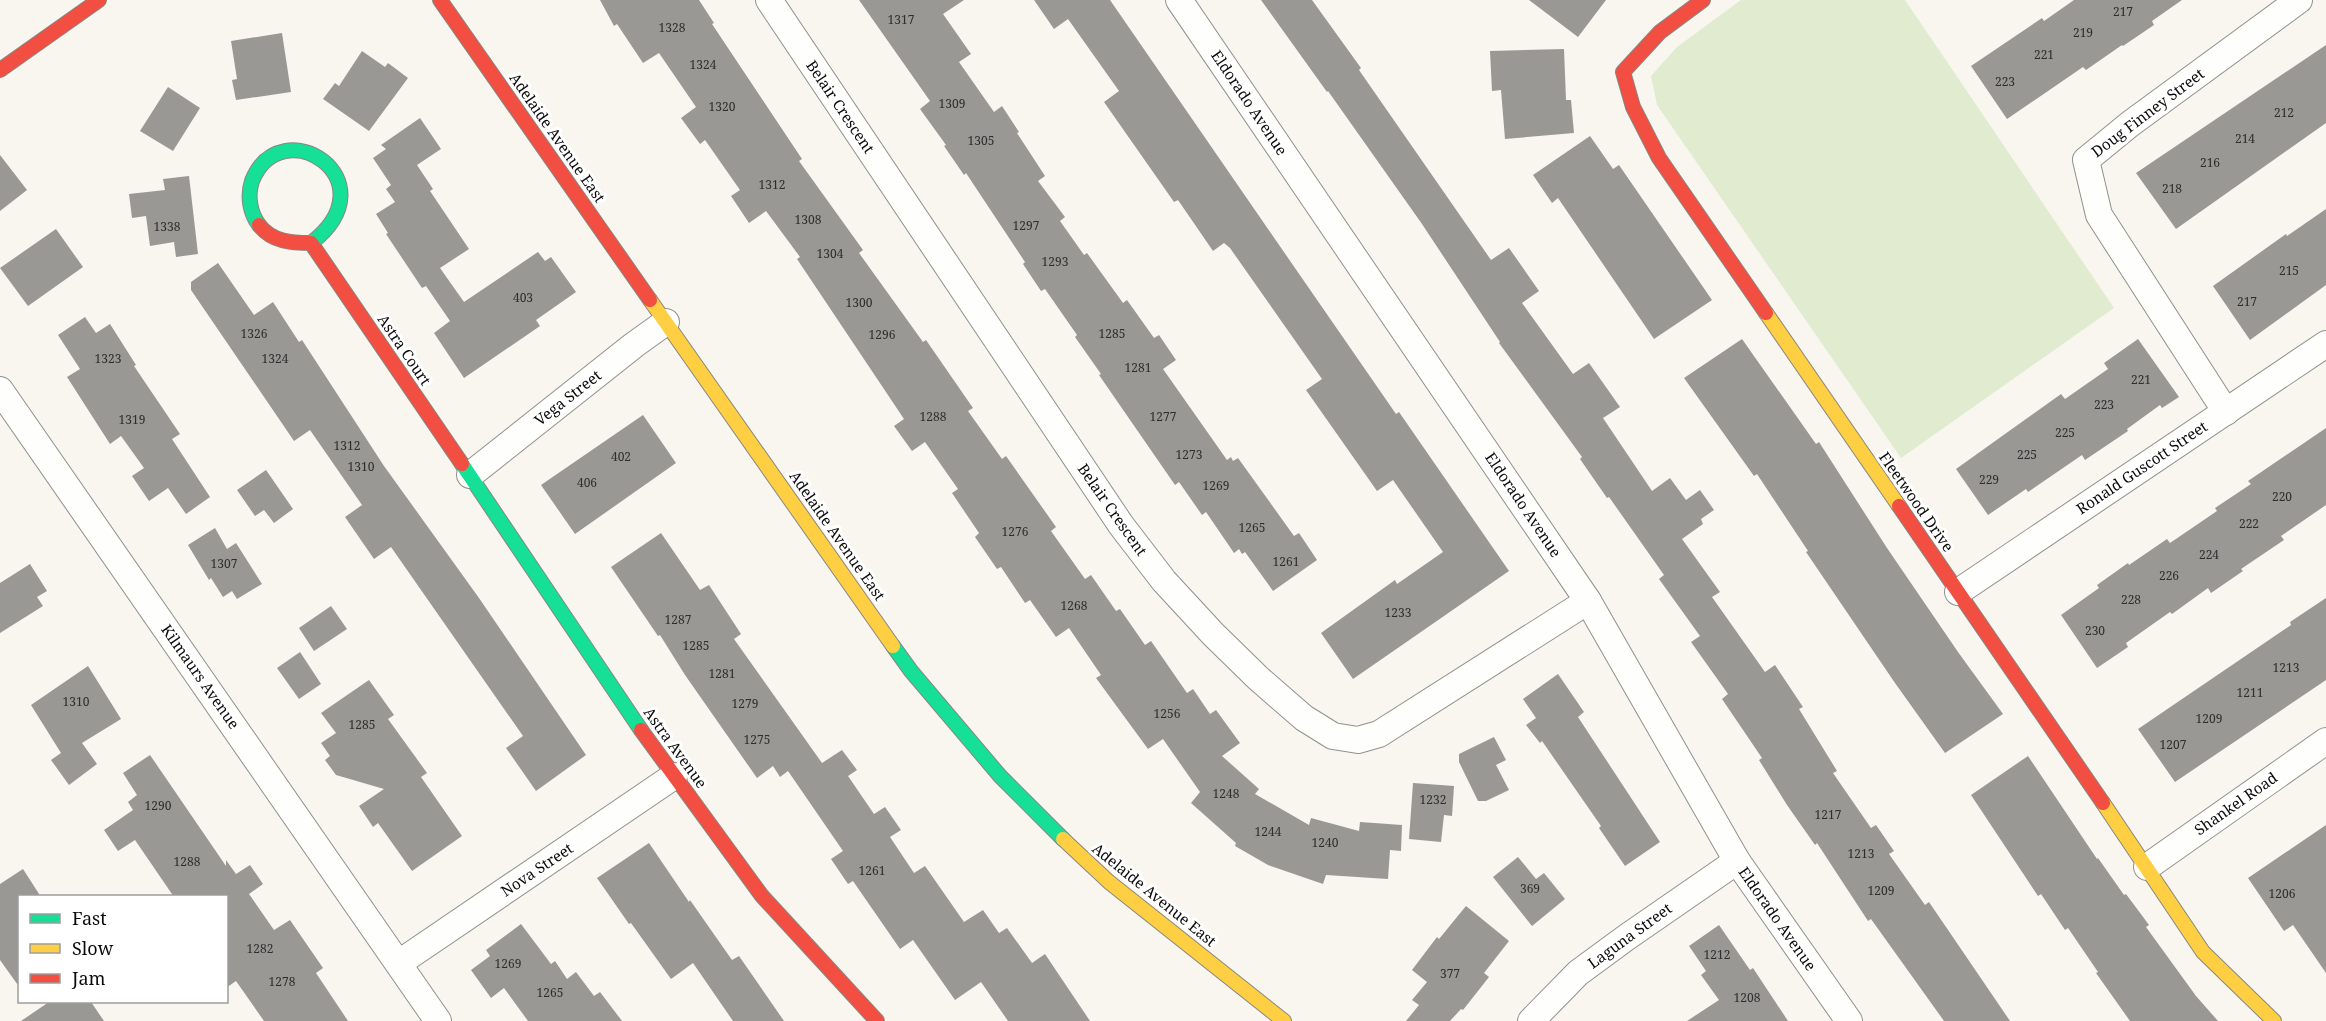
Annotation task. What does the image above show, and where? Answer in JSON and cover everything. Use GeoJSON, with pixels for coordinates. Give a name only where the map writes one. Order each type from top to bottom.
{"type":"FeatureCollection","features":[{"type":"Feature","properties":{"kind":"street"},"geometry":{"type":"LineString","coordinates":[[0,70],[99,0]]}},
{"type":"Feature","properties":{"kind":"street","name":"Adelaide Avenue East"},"geometry":{"type":"LineString","coordinates":[[440,0],[911,671],[1000,776],[1056,834],[1109,882],[1284,1021]]}},
{"type":"Feature","properties":{"kind":"street","name":"Belair Crescent"},"geometry":{"type":"LineString","coordinates":[[769,0],[1120,525],[1164,581],[1213,634],[1258,678],[1304,718],[1333,736],[1358,740],[1379,734],[1588,601]]}},
{"type":"Feature","properties":{"kind":"street","name":"Eldorado Avenue"},"geometry":{"type":"LineString","coordinates":[[1179,0],[1588,601],[1737,861],[1850,1021]]}},
{"type":"Feature","properties":{"kind":"street","name":"Fleetwood Drive"},"geometry":{"type":"LineString","coordinates":[[1703,0],[1665,26],[1623,72],[1633,107],[1659,158],[2204,952],[2274,1021]]}},
{"type":"Feature","properties":{"kind":"street","name":"Doug Finney Street"},"geometry":{"type":"LineString","coordinates":[[2226,412],[2099,215],[2086,160],[2130,124],[2299,0]]}},
{"type":"Feature","properties":{"kind":"street"},"geometry":{"type":"LineString","coordinates":[[300,150],[314,154],[327,164],[339,184],[340,208],[333,223],[311,243],[293,243],[272,237],[255,222],[249,208],[248,193],[259,166],[285,151],[300,150]]}},
{"type":"Feature","properties":{"kind":"street","name":"Astra Court"},"geometry":{"type":"LineString","coordinates":[[311,243],[470,475]]}},
{"type":"Feature","properties":{"kind":"street","name":"Vega Street"},"geometry":{"type":"LineString","coordinates":[[470,475],[666,322]]}},
{"type":"Feature","properties":{"kind":"street","name":"Ronald Guscott Street"},"geometry":{"type":"LineString","coordinates":[[1959,592],[2326,344]]}},
{"type":"Feature","properties":{"kind":"street","name":"Kilmaurs Avenue"},"geometry":{"type":"LineString","coordinates":[[0,390],[438,1021]]}},
{"type":"Feature","properties":{"kind":"street","name":"Astra Avenue"},"geometry":{"type":"LineString","coordinates":[[470,475],[624,705],[762,896],[877,1021]]}},
{"type":"Feature","properties":{"kind":"street","name":"Shankel Road"},"geometry":{"type":"LineString","coordinates":[[2147,867],[2326,741]]}},
{"type":"Feature","properties":{"kind":"street","name":"Nova Street"},"geometry":{"type":"LineString","coordinates":[[399,963],[674,776]]}},
{"type":"Feature","properties":{"kind":"street","name":"Laguna Street"},"geometry":{"type":"LineString","coordinates":[[1531,1021],[1578,973],[1737,861]]}},
{"type":"Feature","properties":{"kind":"green space"},"geometry":{"type":"Polygon","coordinates":[[[1741,0],[1905,0],[2114,308],[1901,458],[1657,105],[1651,76],[1677,47],[1741,0]]]}},
{"type":"Feature","properties":{"kind":"building"},"geometry":{"type":"Polygon","coordinates":[[[600,0],[699,0],[714,23],[712,24],[802,159],[799,161],[863,250],[859,253],[923,342],[926,340],[973,408],[968,411],[1002,459],[1006,456],[1056,527],[1051,531],[1085,579],[1091,575],[1116,611],[1120,609],[1145,645],[1151,641],[1187,693],[1193,689],[1210,714],[1216,710],[1240,743],[1222,756],[1259,789],[1255,794],[1309,825],[1311,818],[1359,831],[1360,822],[1402,825],[1401,851],[1390,850],[1388,879],[1326,875],[1323,884],[1268,865],[1235,846],[1236,843],[1191,803],[1200,792],[1163,739],[1148,749],[1096,678],[1101,675],[1069,628],[1056,637],[1030,600],[1025,603],[1001,567],[997,569],[975,537],[979,533],[952,493],[958,489],[925,442],[912,451],[894,426],[904,419],[797,259],[800,257],[766,211],[749,223],[731,196],[740,190],[705,140],[700,144],[681,118],[696,107],[659,53],[643,63],[617,24],[614,26],[600,0]]]}},
{"type":"Feature","properties":{"kind":"building"},"geometry":{"type":"Polygon","coordinates":[[[859,0],[964,0],[943,14],[971,54],[959,62],[994,112],[1002,106],[1019,132],[1017,133],[1045,176],[1038,181],[1065,217],[1060,221],[1084,255],[1087,253],[1123,303],[1127,300],[1154,338],[1159,335],[1176,360],[1163,369],[1227,460],[1231,457],[1233,461],[1238,458],[1294,536],[1299,533],[1317,560],[1273,591],[1245,552],[1242,554],[1239,549],[1234,553],[1206,512],[1202,515],[1179,482],[1175,485],[1099,375],[1101,374],[1075,337],[1077,335],[1045,289],[1041,291],[1023,264],[1025,262],[966,173],[964,175],[944,146],[946,145],[920,109],[930,101],[859,0]]]}},
{"type":"Feature","properties":{"kind":"building"},"geometry":{"type":"Polygon","coordinates":[[[1034,0],[1110,0],[1396,414],[1399,412],[1509,571],[1353,679],[1321,633],[1395,580],[1397,584],[1443,552],[1393,480],[1377,491],[1306,390],[1322,379],[1230,248],[1224,243],[1213,251],[1178,200],[1174,202],[1104,102],[1119,91],[1068,19],[1054,29],[1034,0]]]}},
{"type":"Feature","properties":{"kind":"building"},"geometry":{"type":"Polygon","coordinates":[[[1261,0],[1312,0],[1491,260],[1509,248],[1539,291],[1522,303],[1573,374],[1589,363],[1620,407],[1603,418],[1652,491],[1670,478],[1686,500],[1700,490],[1714,510],[1701,519],[1703,524],[1682,539],[1720,592],[1712,597],[1765,672],[1775,665],[1803,707],[1799,709],[1837,771],[1833,773],[1871,828],[1876,825],[1894,851],[1889,854],[1925,905],[1929,902],[2010,1021],[1944,1021],[1871,919],[1868,921],[1817,843],[1815,845],[1787,805],[1759,760],[1762,758],[1722,699],[1728,694],[1691,642],[1700,636],[1659,579],[1664,575],[1609,497],[1607,498],[1580,459],[1582,457],[1499,343],[1422,224],[1261,0]]]}},
{"type":"Feature","properties":{"kind":"building"},"geometry":{"type":"Polygon","coordinates":[[[1529,0],[1606,0],[1578,37],[1529,0]]]}},
{"type":"Feature","properties":{"kind":"building"},"geometry":{"type":"Polygon","coordinates":[[[2074,0],[2182,0],[2152,21],[2154,25],[2086,70],[2083,67],[2007,119],[1971,66],[2042,18],[2044,21],[2074,0]]]}},
{"type":"Feature","properties":{"kind":"building"},"geometry":{"type":"Polygon","coordinates":[[[282,33],[291,92],[236,100],[232,80],[237,79],[231,41],[282,33]]]}},
{"type":"Feature","properties":{"kind":"building"},"geometry":{"type":"Polygon","coordinates":[[[2326,45],[2326,123],[2176,229],[2136,173],[2326,45]]]}},
{"type":"Feature","properties":{"kind":"building"},"geometry":{"type":"Polygon","coordinates":[[[1564,49],[1566,100],[1571,100],[1574,133],[1505,139],[1501,90],[1492,91],[1490,51],[1564,49]]]}},
{"type":"Feature","properties":{"kind":"building"},"geometry":{"type":"Polygon","coordinates":[[[362,51],[385,67],[388,63],[408,78],[369,131],[323,99],[335,83],[339,86],[362,51]]]}},
{"type":"Feature","properties":{"kind":"building"},"geometry":{"type":"Polygon","coordinates":[[[168,87],[200,108],[173,151],[140,131],[168,87]]]}},
{"type":"Feature","properties":{"kind":"building"},"geometry":{"type":"Polygon","coordinates":[[[420,118],[441,149],[417,165],[433,189],[430,191],[469,249],[440,268],[464,302],[538,252],[545,261],[551,257],[576,292],[536,320],[540,326],[464,378],[434,333],[450,321],[426,286],[422,288],[386,234],[388,233],[376,214],[395,202],[386,189],[391,185],[373,158],[386,149],[381,145],[420,118]]]}},
{"type":"Feature","properties":{"kind":"building"},"geometry":{"type":"Polygon","coordinates":[[[1590,136],[1613,169],[1619,165],[1712,300],[1654,339],[1558,198],[1552,203],[1533,175],[1590,136]]]}},
{"type":"Feature","properties":{"kind":"building"},"geometry":{"type":"Polygon","coordinates":[[[0,155],[27,190],[0,211],[0,155]]]}},
{"type":"Feature","properties":{"kind":"building"},"geometry":{"type":"Polygon","coordinates":[[[189,176],[198,254],[176,257],[174,242],[150,246],[146,216],[132,218],[129,194],[165,190],[163,179],[189,176]]]}},
{"type":"Feature","properties":{"kind":"building"},"geometry":{"type":"Polygon","coordinates":[[[2326,209],[2326,285],[2250,340],[2213,286],[2286,234],[2287,236],[2326,209]]]}},
{"type":"Feature","properties":{"kind":"building"},"geometry":{"type":"Polygon","coordinates":[[[56,229],[83,267],[28,306],[0,268],[56,229]]]}},
{"type":"Feature","properties":{"kind":"building"},"geometry":{"type":"Polygon","coordinates":[[[218,263],[254,315],[273,302],[299,342],[302,340],[384,466],[479,598],[586,755],[536,791],[506,748],[523,736],[391,547],[374,559],[345,517],[362,505],[310,430],[294,441],[191,290],[191,282],[218,263]]]}},
{"type":"Feature","properties":{"kind":"building"},"geometry":{"type":"Polygon","coordinates":[[[85,317],[96,333],[110,324],[136,365],[134,366],[180,434],[172,439],[210,497],[186,514],[168,488],[149,501],[132,476],[144,468],[121,436],[110,444],[67,377],[80,369],[58,335],[85,317]]]}},
{"type":"Feature","properties":{"kind":"building"},"geometry":{"type":"Polygon","coordinates":[[[1742,339],[1816,444],[1819,442],[1887,548],[2003,714],[1945,753],[1806,552],[1808,551],[1757,474],[1754,476],[1684,378],[1742,339]]]}},
{"type":"Feature","properties":{"kind":"building"},"geometry":{"type":"Polygon","coordinates":[[[2138,339],[2179,397],[2162,408],[2160,405],[2127,429],[2128,431],[2085,460],[2082,455],[2028,492],[2026,489],[1988,515],[1956,469],[2061,394],[2065,399],[2108,369],[2104,363],[2138,339]]]}},
{"type":"Feature","properties":{"kind":"building"},"geometry":{"type":"Polygon","coordinates":[[[643,415],[676,463],[575,534],[541,485],[643,415]]]}},
{"type":"Feature","properties":{"kind":"building"},"geometry":{"type":"Polygon","coordinates":[[[2326,428],[2326,505],[2281,536],[2284,540],[2241,569],[2243,571],[2211,593],[2208,588],[2172,614],[2170,612],[2126,643],[2128,647],[2097,668],[2061,615],[2099,588],[2097,585],[2128,563],[2129,565],[2167,539],[2170,543],[2217,511],[2215,508],[2251,484],[2248,481],[2326,428]]]}},
{"type":"Feature","properties":{"kind":"building"},"geometry":{"type":"Polygon","coordinates":[[[266,470],[293,509],[274,523],[264,510],[255,516],[237,490],[266,470]]]}},
{"type":"Feature","properties":{"kind":"building"},"geometry":{"type":"Polygon","coordinates":[[[215,528],[227,549],[236,543],[262,584],[237,599],[232,591],[223,597],[211,578],[209,580],[188,545],[215,528]]]}},
{"type":"Feature","properties":{"kind":"building"},"geometry":{"type":"Polygon","coordinates":[[[661,533],[700,590],[709,585],[741,634],[734,639],[822,763],[842,750],[857,770],[848,776],[874,814],[885,807],[901,830],[890,837],[914,873],[925,866],[964,922],[983,910],[999,933],[1007,928],[1032,963],[1045,954],[1090,1021],[1008,1021],[981,982],[955,1000],[913,940],[900,949],[853,881],[848,884],[831,859],[843,851],[788,771],[780,777],[773,766],[757,778],[611,567],[661,533]]]}},
{"type":"Feature","properties":{"kind":"building"},"geometry":{"type":"Polygon","coordinates":[[[30,564],[47,591],[37,597],[43,606],[0,633],[0,583],[30,564]]]}},
{"type":"Feature","properties":{"kind":"building"},"geometry":{"type":"Polygon","coordinates":[[[2326,598],[2326,680],[2175,782],[2138,729],[2291,625],[2290,622],[2326,598]]]}},
{"type":"Feature","properties":{"kind":"building"},"geometry":{"type":"Polygon","coordinates":[[[331,606],[347,629],[314,651],[299,628],[331,606]]]}},
{"type":"Feature","properties":{"kind":"building"},"geometry":{"type":"Polygon","coordinates":[[[300,652],[321,684],[299,699],[277,668],[300,652]]]}},
{"type":"Feature","properties":{"kind":"building"},"geometry":{"type":"Polygon","coordinates":[[[88,666],[121,719],[82,743],[97,764],[69,785],[51,760],[61,753],[31,705],[88,666]]]}},
{"type":"Feature","properties":{"kind":"building"},"geometry":{"type":"Polygon","coordinates":[[[1558,674],[1584,712],[1578,717],[1660,842],[1625,866],[1599,828],[1601,826],[1542,741],[1540,743],[1526,725],[1536,718],[1523,699],[1558,674]]]}},
{"type":"Feature","properties":{"kind":"building"},"geometry":{"type":"Polygon","coordinates":[[[369,680],[394,715],[388,719],[427,773],[421,777],[462,836],[412,871],[378,823],[373,827],[359,806],[384,789],[336,775],[325,760],[330,756],[321,743],[336,733],[321,713],[369,680]]]}},
{"type":"Feature","properties":{"kind":"building"},"geometry":{"type":"Polygon","coordinates":[[[1494,737],[1506,760],[1496,765],[1509,790],[1486,801],[1478,801],[1459,762],[1459,754],[1494,737]]]}},
{"type":"Feature","properties":{"kind":"building"},"geometry":{"type":"Polygon","coordinates":[[[150,755],[226,866],[226,860],[236,874],[250,865],[263,884],[249,894],[274,930],[290,920],[323,968],[316,973],[348,1021],[264,1021],[236,981],[228,987],[228,895],[173,895],[135,840],[118,851],[104,830],[133,810],[128,802],[137,795],[123,773],[150,755]]]}},
{"type":"Feature","properties":{"kind":"building"},"geometry":{"type":"Polygon","coordinates":[[[2028,756],[2097,859],[2149,925],[2146,927],[2196,996],[2218,1021],[2130,1021],[2068,928],[2065,930],[2041,894],[2038,896],[1971,795],[2028,756]]]}},
{"type":"Feature","properties":{"kind":"building"},"geometry":{"type":"Polygon","coordinates":[[[1413,783],[1454,786],[1452,816],[1444,815],[1441,842],[1409,839],[1413,783]]]}},
{"type":"Feature","properties":{"kind":"building"},"geometry":{"type":"Polygon","coordinates":[[[2326,825],[2326,973],[2293,925],[2284,931],[2248,878],[2326,825]]]}},
{"type":"Feature","properties":{"kind":"building"},"geometry":{"type":"Polygon","coordinates":[[[649,843],[732,960],[739,956],[784,1021],[733,1021],[693,963],[671,979],[631,923],[629,924],[597,878],[649,843]]]}},
{"type":"Feature","properties":{"kind":"building"},"geometry":{"type":"Polygon","coordinates":[[[1518,857],[1536,879],[1544,873],[1565,899],[1532,926],[1493,877],[1518,857]]]}},
{"type":"Feature","properties":{"kind":"building"},"geometry":{"type":"Polygon","coordinates":[[[23,869],[40,895],[18,895],[18,985],[0,960],[0,884],[23,869]]]}},
{"type":"Feature","properties":{"kind":"building"},"geometry":{"type":"Polygon","coordinates":[[[1466,906],[1509,941],[1484,973],[1489,977],[1463,1010],[1461,1009],[1450,1021],[1406,1021],[1419,1005],[1412,1000],[1427,982],[1412,970],[1437,937],[1439,939],[1466,906]]]}},
{"type":"Feature","properties":{"kind":"building"},"geometry":{"type":"Polygon","coordinates":[[[521,924],[551,964],[555,961],[567,979],[576,972],[594,996],[600,992],[622,1021],[528,1021],[504,988],[491,998],[471,970],[490,956],[486,950],[521,924]]]}},
{"type":"Feature","properties":{"kind":"building"},"geometry":{"type":"Polygon","coordinates":[[[1719,925],[1750,970],[1753,968],[1788,1021],[1687,1021],[1719,1000],[1701,975],[1706,971],[1689,946],[1719,925]]]}},
{"type":"Feature","properties":{"kind":"building"},"geometry":{"type":"Polygon","coordinates":[[[48,1003],[92,1003],[104,1021],[21,1021],[48,1003]]]}},
{"type":"Feature","properties":{"kind":"traffic: fast"},"geometry":{"type":"LineString","coordinates":[[259,225],[250,204],[252,181],[266,160],[285,151],[305,152],[323,161],[336,176],[340,196],[333,219],[311,243]]}},
{"type":"Feature","properties":{"kind":"traffic: fast"},"geometry":{"type":"LineString","coordinates":[[462,464],[641,730]]}},
{"type":"Feature","properties":{"kind":"traffic: fast"},"geometry":{"type":"LineString","coordinates":[[893,646],[911,671],[1000,776],[1063,839]]}},
{"type":"Feature","properties":{"kind":"traffic: slow"},"geometry":{"type":"LineString","coordinates":[[650,300],[893,646]]}},
{"type":"Feature","properties":{"kind":"traffic: slow"},"geometry":{"type":"LineString","coordinates":[[1766,313],[1899,506]]}},
{"type":"Feature","properties":{"kind":"traffic: slow"},"geometry":{"type":"LineString","coordinates":[[2103,803],[2203,952],[2274,1021]]}},
{"type":"Feature","properties":{"kind":"traffic: slow"},"geometry":{"type":"LineString","coordinates":[[1063,839],[1109,882],[1284,1021]]}},
{"type":"Feature","properties":{"kind":"traffic: jam"},"geometry":{"type":"LineString","coordinates":[[0,70],[99,0]]}},
{"type":"Feature","properties":{"kind":"traffic: jam"},"geometry":{"type":"LineString","coordinates":[[440,0],[650,300]]}},
{"type":"Feature","properties":{"kind":"traffic: jam"},"geometry":{"type":"LineString","coordinates":[[1703,0],[1660,32],[1623,72],[1633,107],[1659,158],[1766,313]]}},
{"type":"Feature","properties":{"kind":"traffic: jam"},"geometry":{"type":"LineString","coordinates":[[259,225],[276,238],[290,242],[311,243],[462,464]]}},
{"type":"Feature","properties":{"kind":"traffic: jam"},"geometry":{"type":"LineString","coordinates":[[1899,506],[2103,803]]}},
{"type":"Feature","properties":{"kind":"traffic: jam"},"geometry":{"type":"LineString","coordinates":[[641,730],[762,896],[877,1021]]}}]}
